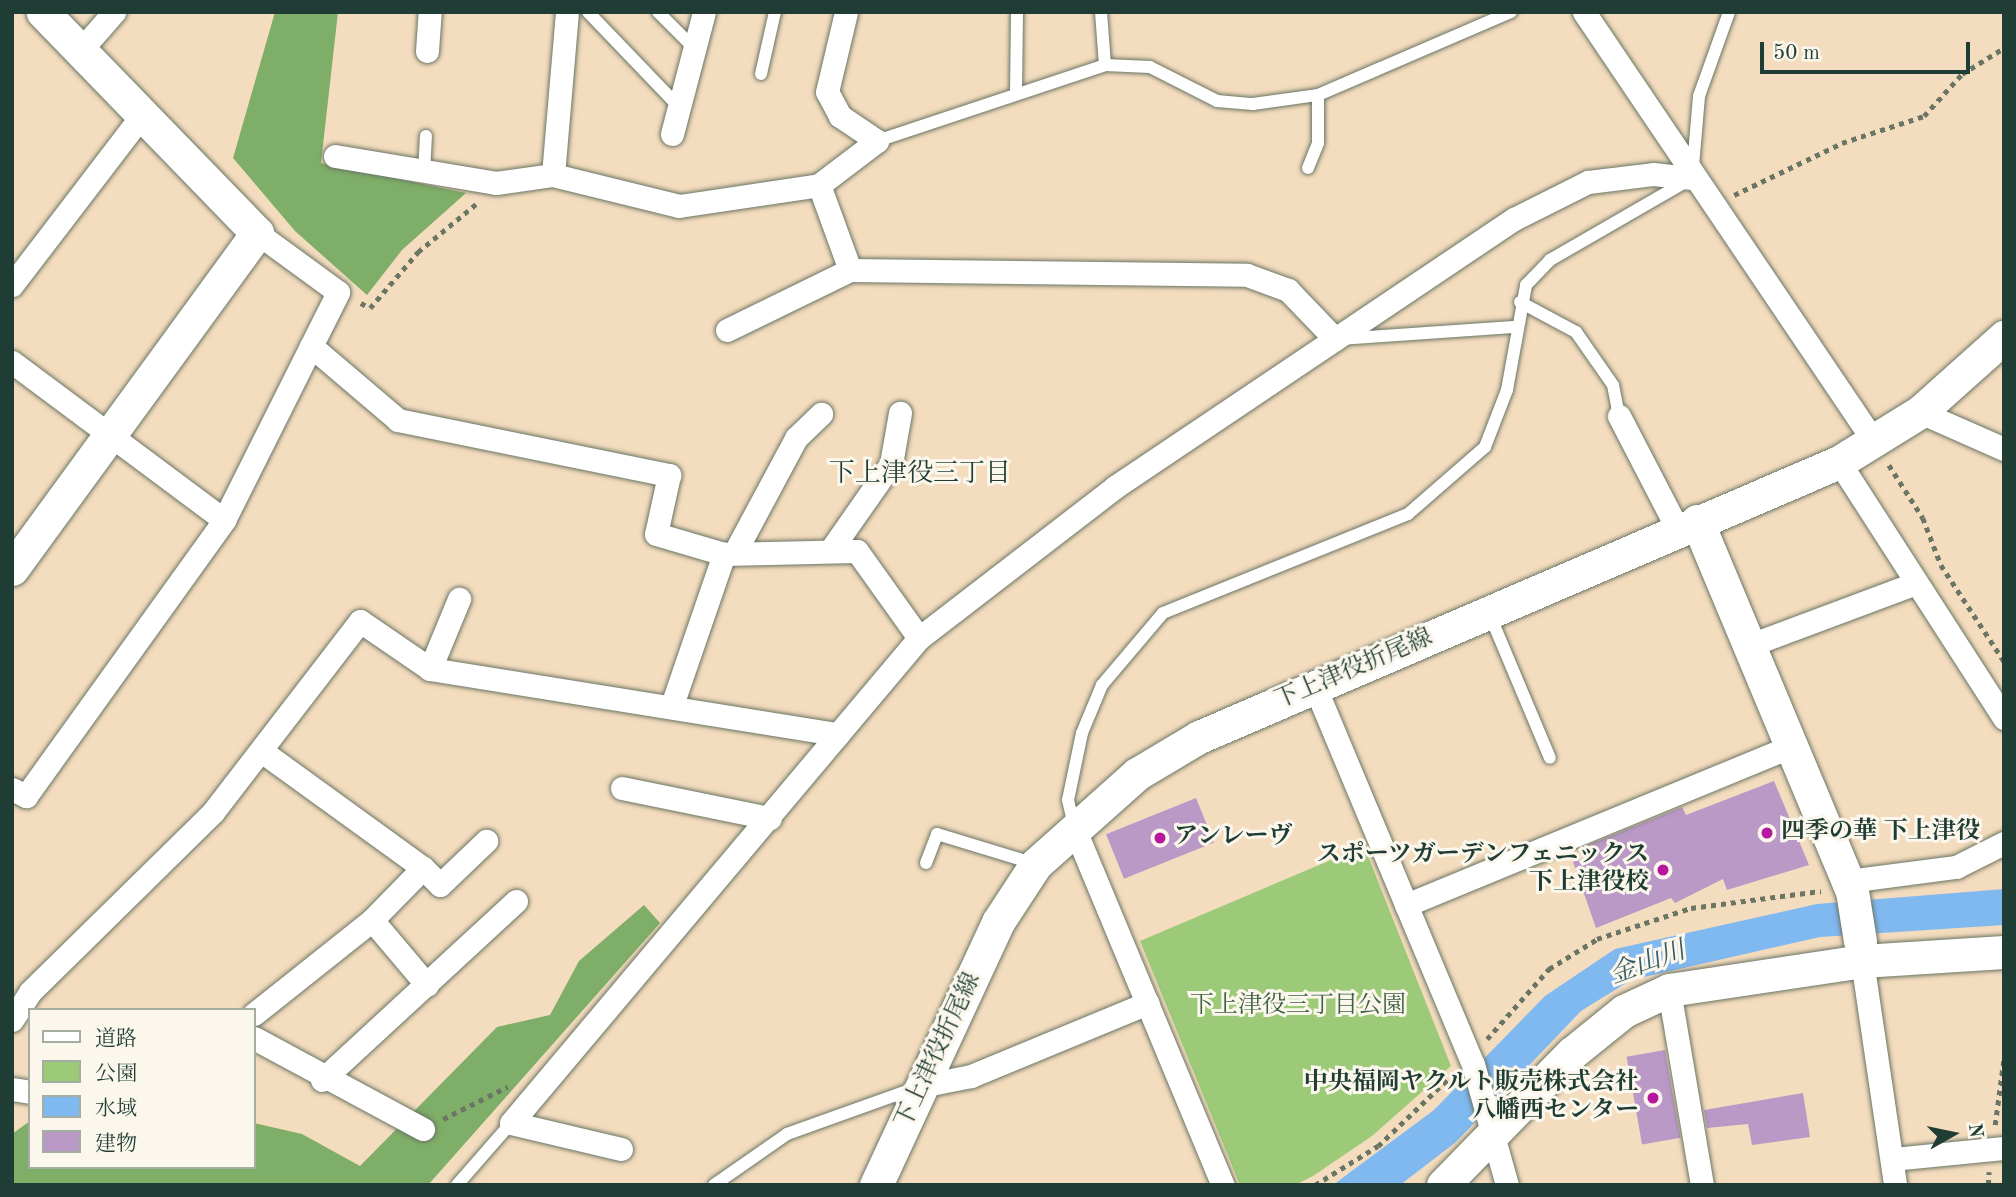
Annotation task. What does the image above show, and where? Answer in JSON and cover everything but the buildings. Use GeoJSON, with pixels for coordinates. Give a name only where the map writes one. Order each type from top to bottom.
{"type":"FeatureCollection","features":[{"type":"Feature","properties":{"kind":"street"},"geometry":{"type":"LineString","coordinates":[[12,789],[26,796],[223,520],[338,292],[257,233],[43,12]]}},
{"type":"Feature","properties":{"kind":"street"},"geometry":{"type":"LineString","coordinates":[[80,51],[114,12]]}},
{"type":"Feature","properties":{"kind":"street"},"geometry":{"type":"LineString","coordinates":[[427,51],[430,12]]}},
{"type":"Feature","properties":{"kind":"street"},"geometry":{"type":"LineString","coordinates":[[553,176],[567,12]]}},
{"type":"Feature","properties":{"kind":"street"},"geometry":{"type":"LineString","coordinates":[[672,134],[704,12]]}},
{"type":"Feature","properties":{"kind":"street"},"geometry":{"type":"LineString","coordinates":[[335,156],[496,183],[553,176],[678,206],[820,185],[877,141],[840,116],[827,92],[846,12]]}},
{"type":"Feature","properties":{"kind":"street"},"geometry":{"type":"LineString","coordinates":[[1584,12],[1692,178],[1875,443]]}},
{"type":"Feature","properties":{"kind":"street"},"geometry":{"type":"LineString","coordinates":[[12,285],[141,116]]}},
{"type":"Feature","properties":{"kind":"street"},"geometry":{"type":"LineString","coordinates":[[621,1149],[511,1123],[919,638],[1115,487],[1514,219],[1588,182],[1653,174],[1692,178]]}},
{"type":"Feature","properties":{"kind":"street"},"geometry":{"type":"LineString","coordinates":[[820,185],[850,270]]}},
{"type":"Feature","properties":{"kind":"street"},"geometry":{"type":"LineString","coordinates":[[12,569],[257,233]]}},
{"type":"Feature","properties":{"kind":"street"},"geometry":{"type":"LineString","coordinates":[[727,330],[850,270],[1247,275],[1288,290],[1335,339]]}},
{"type":"Feature","properties":{"kind":"street","name":"下上津役折尾線"},"geometry":{"type":"LineString","coordinates":[[877,1185],[998,922],[1036,864],[1075,830],[1097,804],[1181,747],[1687,525],[1839,462],[1875,443],[1920,412],[2004,337]]}},
{"type":"Feature","properties":{"kind":"street"},"geometry":{"type":"LineString","coordinates":[[311,346],[398,420],[669,475],[656,534],[730,552],[857,551],[919,638]]}},
{"type":"Feature","properties":{"kind":"street"},"geometry":{"type":"LineString","coordinates":[[12,362],[223,520]]}},
{"type":"Feature","properties":{"kind":"street"},"geometry":{"type":"LineString","coordinates":[[1920,412],[2004,449]]}},
{"type":"Feature","properties":{"kind":"street"},"geometry":{"type":"LineString","coordinates":[[830,551],[891,464],[900,413]]}},
{"type":"Feature","properties":{"kind":"street"},"geometry":{"type":"LineString","coordinates":[[672,705],[730,552],[796,438],[821,414]]}},
{"type":"Feature","properties":{"kind":"street"},"geometry":{"type":"LineString","coordinates":[[1619,416],[1687,525],[1753,644],[1850,886],[1895,1185]]}},
{"type":"Feature","properties":{"kind":"street"},"geometry":{"type":"LineString","coordinates":[[1839,462],[2004,718]]}},
{"type":"Feature","properties":{"kind":"street"},"geometry":{"type":"LineString","coordinates":[[1753,644],[1916,583]]}},
{"type":"Feature","properties":{"kind":"street"},"geometry":{"type":"LineString","coordinates":[[430,669],[460,599]]}},
{"type":"Feature","properties":{"kind":"street"},"geometry":{"type":"LineString","coordinates":[[12,1020],[30,992],[213,812],[263,752],[360,621],[430,669],[672,705],[838,734]]}},
{"type":"Feature","properties":{"kind":"street"},"geometry":{"type":"LineString","coordinates":[[1315,687],[1471,1060],[1494,1127],[1507,1185]]}},
{"type":"Feature","properties":{"kind":"street"},"geometry":{"type":"LineString","coordinates":[[1406,905],[1794,745]]}},
{"type":"Feature","properties":{"kind":"street"},"geometry":{"type":"LineString","coordinates":[[263,752],[423,868],[440,885],[486,841]]}},
{"type":"Feature","properties":{"kind":"street"},"geometry":{"type":"LineString","coordinates":[[622,788],[770,818]]}},
{"type":"Feature","properties":{"kind":"street"},"geometry":{"type":"LineString","coordinates":[[1075,830],[1223,1185]]}},
{"type":"Feature","properties":{"kind":"street"},"geometry":{"type":"LineString","coordinates":[[1850,886],[1956,867],[2004,844]]}},
{"type":"Feature","properties":{"kind":"street"},"geometry":{"type":"LineString","coordinates":[[256,1012],[372,920],[423,868]]}},
{"type":"Feature","properties":{"kind":"street"},"geometry":{"type":"LineString","coordinates":[[322,1080],[516,901]]}},
{"type":"Feature","properties":{"kind":"street"},"geometry":{"type":"LineString","coordinates":[[372,920],[427,985]]}},
{"type":"Feature","properties":{"kind":"street"},"geometry":{"type":"LineString","coordinates":[[1443,1185],[1494,1127],[1572,1053],[1624,1011],[1669,990],[1861,951],[2004,952]]}},
{"type":"Feature","properties":{"kind":"street"},"geometry":{"type":"LineString","coordinates":[[1669,990],[1702,1185]]}},
{"type":"Feature","properties":{"kind":"street"},"geometry":{"type":"LineString","coordinates":[[921,1086],[1009,1062],[1147,1003]]}},
{"type":"Feature","properties":{"kind":"street"},"geometry":{"type":"LineString","coordinates":[[256,1039],[322,1080],[423,1129]]}},
{"type":"Feature","properties":{"kind":"street"},"geometry":{"type":"LineString","coordinates":[[1893,1160],[2004,1148]]}},
{"type":"Feature","properties":{"kind":"lane"},"geometry":{"type":"LineString","coordinates":[[588,12],[679,107]]}},
{"type":"Feature","properties":{"kind":"lane"},"geometry":{"type":"LineString","coordinates":[[658,12],[695,49]]}},
{"type":"Feature","properties":{"kind":"lane"},"geometry":{"type":"LineString","coordinates":[[761,74],[775,12]]}},
{"type":"Feature","properties":{"kind":"lane"},"geometry":{"type":"LineString","coordinates":[[1016,94],[1017,12]]}},
{"type":"Feature","properties":{"kind":"lane"},"geometry":{"type":"LineString","coordinates":[[1101,12],[1105,65]]}},
{"type":"Feature","properties":{"kind":"lane"},"geometry":{"type":"LineString","coordinates":[[877,141],[1105,65],[1150,67],[1217,101],[1254,104],[1318,95],[1511,12]]}},
{"type":"Feature","properties":{"kind":"lane"},"geometry":{"type":"LineString","coordinates":[[1075,830],[1068,800],[1071,772],[1102,685],[1128,647],[1163,613],[1201,593],[1408,514],[1485,447],[1507,390],[1520,302],[1550,260],[1692,178],[1699,96],[1730,12]]}},
{"type":"Feature","properties":{"kind":"lane"},"geometry":{"type":"LineString","coordinates":[[1308,168],[1318,143],[1318,95]]}},
{"type":"Feature","properties":{"kind":"lane"},"geometry":{"type":"LineString","coordinates":[[424,173],[426,136]]}},
{"type":"Feature","properties":{"kind":"lane"},"geometry":{"type":"LineString","coordinates":[[1520,302],[1583,340],[1613,385],[1619,416]]}},
{"type":"Feature","properties":{"kind":"lane"},"geometry":{"type":"LineString","coordinates":[[1335,339],[1378,341],[1515,327]]}},
{"type":"Feature","properties":{"kind":"lane"},"geometry":{"type":"LineString","coordinates":[[1489,611],[1550,758]]}},
{"type":"Feature","properties":{"kind":"lane"},"geometry":{"type":"LineString","coordinates":[[926,863],[940,828],[1036,864]]}},
{"type":"Feature","properties":{"kind":"lane"},"geometry":{"type":"LineString","coordinates":[[714,1185],[787,1134],[921,1086]]}},
{"type":"Feature","properties":{"kind":"lane"},"geometry":{"type":"LineString","coordinates":[[457,1185],[511,1123]]}},
{"type":"Feature","properties":{"kind":"path"},"geometry":{"type":"LineString","coordinates":[[1712,206],[1842,143],[1924,116],[1962,74],[2004,48]]}},
{"type":"Feature","properties":{"kind":"path"},"geometry":{"type":"LineString","coordinates":[[338,292],[370,307],[418,252],[451,230]]}},
{"type":"Feature","properties":{"kind":"path"},"geometry":{"type":"LineString","coordinates":[[1875,443],[1923,517],[1941,565],[2004,662]]}},
{"type":"Feature","properties":{"kind":"path"},"geometry":{"type":"LineString","coordinates":[[1315,1185],[1387,1139],[1471,1060],[1549,969],[1597,939],[1691,908],[1850,886]]}},
{"type":"Feature","properties":{"kind":"path"},"geometry":{"type":"LineString","coordinates":[[423,1129],[534,1073],[556,1072]]}},
{"type":"Feature","properties":{"kind":"green space"},"geometry":{"type":"Polygon","coordinates":[[[275,12],[338,12],[321,163],[466,193],[402,250],[367,295],[295,231],[233,158],[275,12]]]}},
{"type":"Feature","properties":{"kind":"green space","name":"下上津役三丁目公園"},"geometry":{"type":"Polygon","coordinates":[[[1364,846],[1451,1066],[1372,1136],[1313,1176],[1295,1185],[1240,1185],[1140,941],[1364,846]]]}},
{"type":"Feature","properties":{"kind":"green space"},"geometry":{"type":"Polygon","coordinates":[[[644,905],[660,923],[428,1185],[12,1185],[12,1134],[28,1122],[28,1169],[256,1169],[256,1123],[302,1134],[360,1166],[497,1027],[550,1015],[579,961],[644,905]]]}},
{"type":"Feature","properties":{"kind":"water","name":"金山川"},"geometry":{"type":"Polygon","coordinates":[[[2004,889],[2004,925],[1820,937],[1631,980],[1581,1011],[1456,1142],[1400,1185],[1333,1185],[1434,1110],[1545,996],[1615,949],[1817,904],[2004,889]]]}},
{"type":"Feature","properties":{"kind":"place","name":"四季の華 下上津役"},"geometry":{"type":"Point","coordinates":[1767,833]}},
{"type":"Feature","properties":{"kind":"place","name":"アンレーヴ"},"geometry":{"type":"Point","coordinates":[1160,838]}},
{"type":"Feature","properties":{"kind":"place","name":"スポーツガーデンフェニックス 下上津役校"},"geometry":{"type":"Point","coordinates":[1663,870]}},
{"type":"Feature","properties":{"kind":"place","name":"中央福岡ヤクルト販売株式会社 八幡西センター"},"geometry":{"type":"Point","coordinates":[1653,1098]}},
{"type":"Feature","properties":{"kind":"district","name":"下上津役三丁目"},"geometry":{"type":"Point","coordinates":[920,475]}}]}
